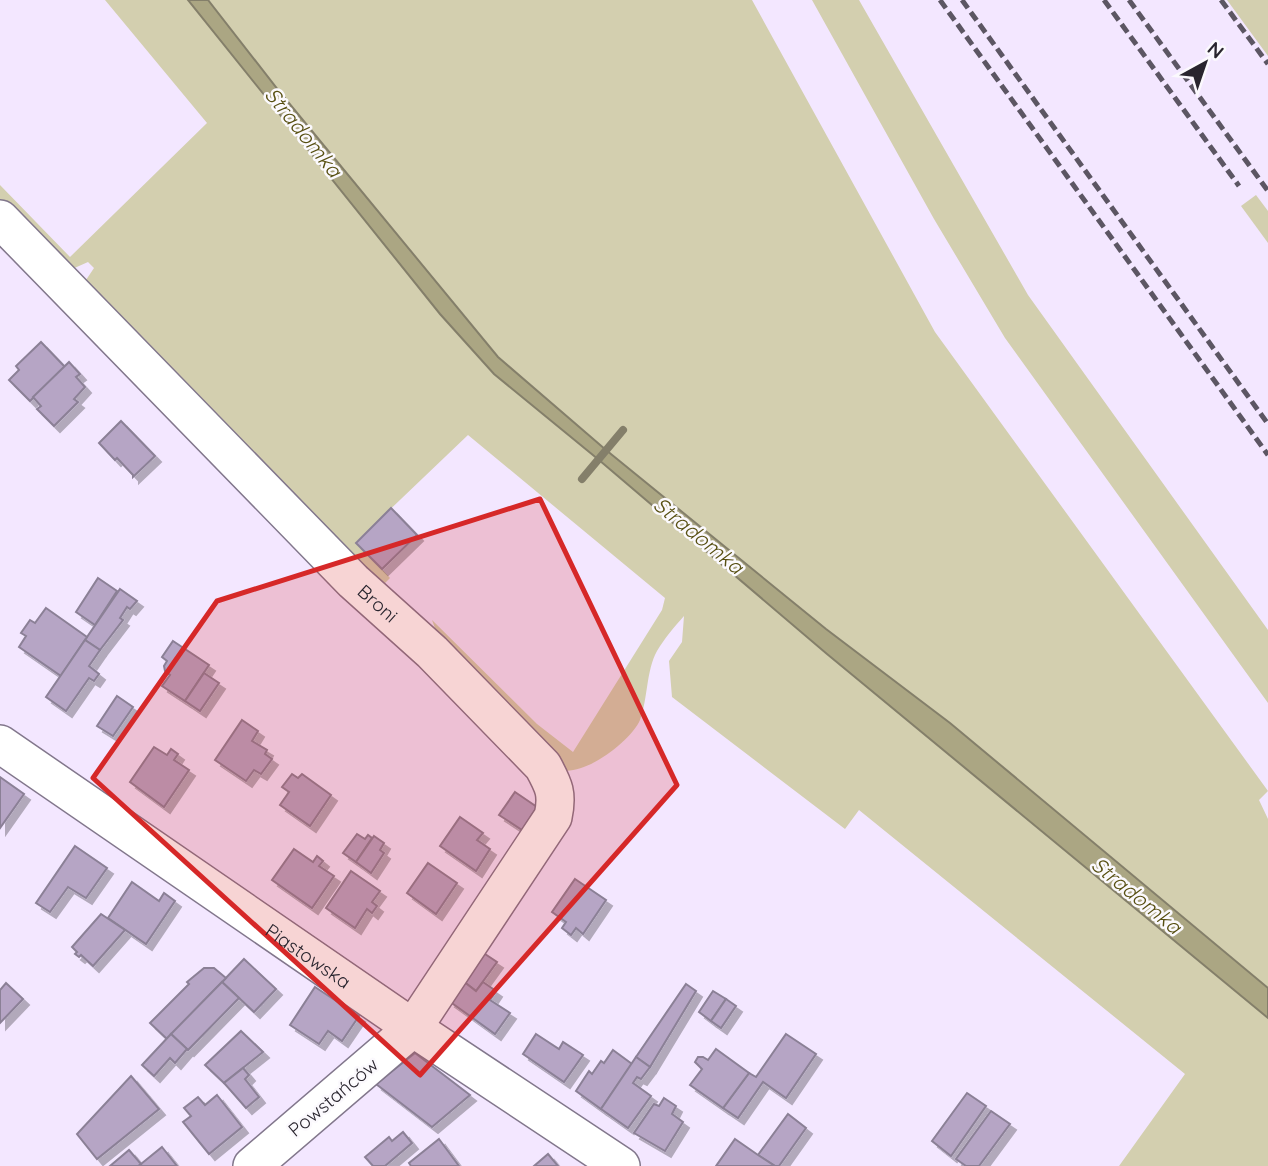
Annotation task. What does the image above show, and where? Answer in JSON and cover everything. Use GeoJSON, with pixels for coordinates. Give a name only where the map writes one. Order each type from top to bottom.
{"type":"FeatureCollection","features":[{"type":"Feature","properties":{"kind":"street","name":"Broni"},"geometry":{"type":"LineString","coordinates":[[0,219],[353,581],[432,652],[525,747],[543,766],[555,788],[553,817],[414,1028]]}},
{"type":"Feature","properties":{"kind":"street","name":"Piastowska"},"geometry":{"type":"LineString","coordinates":[[0,744],[414,1028],[621,1166]]}},
{"type":"Feature","properties":{"kind":"street","name":"Powstańców"},"geometry":{"type":"LineString","coordinates":[[252,1166],[414,1028]]}},
{"type":"Feature","properties":{"kind":"highlighted area"},"geometry":{"type":"Polygon","coordinates":[[[540,499],[677,785],[420,1075],[93,778],[217,601],[540,499]]]}},
{"type":"Feature","properties":{"kind":"shaded area"},"geometry":{"type":"Polygon","coordinates":[[[105,0],[188,0],[440,314],[494,374],[827,654],[1268,1018],[1268,1166],[1119,1166],[1185,1074],[859,810],[845,829],[672,697],[669,661],[682,642],[684,616],[653,659],[643,712],[635,728],[617,747],[594,762],[582,768],[561,770],[444,653],[432,620],[537,724],[573,752],[662,610],[665,598],[468,435],[356,542],[390,578],[381,587],[88,287],[86,280],[94,268],[88,262],[70,270],[0,209],[0,185],[70,257],[207,123],[105,0]]]}},
{"type":"Feature","properties":{"kind":"shaded area"},"geometry":{"type":"Polygon","coordinates":[[[208,0],[752,0],[935,332],[1268,791],[1259,800],[1268,819],[1268,988],[950,723],[826,629],[606,450],[498,357],[279,91],[208,0]]]}},
{"type":"Feature","properties":{"kind":"shaded area"},"geometry":{"type":"Polygon","coordinates":[[[812,0],[859,0],[1028,295],[1268,630],[1268,703],[1005,338],[934,219],[812,0]]]}},
{"type":"Feature","properties":{"kind":"shaded area"},"geometry":{"type":"Polygon","coordinates":[[[1227,0],[1268,0],[1268,56],[1227,0]]]}},
{"type":"Feature","properties":{"kind":"shaded area"},"geometry":{"type":"Polygon","coordinates":[[[1256,195],[1268,211],[1268,243],[1241,206],[1256,195]]]}},
{"type":"Feature","properties":{"kind":"water"},"geometry":{"type":"Polygon","coordinates":[[[188,0],[208,0],[279,91],[498,357],[606,450],[826,629],[950,723],[1268,988],[1268,1018],[827,654],[494,374],[440,314],[188,0]]]}},
{"type":"Feature","properties":{"kind":"building"},"geometry":{"type":"Polygon","coordinates":[[[41,342],[65,367],[30,401],[9,380],[19,370],[16,366],[41,342]]]}},
{"type":"Feature","properties":{"kind":"building"},"geometry":{"type":"Polygon","coordinates":[[[69,362],[80,374],[76,377],[85,387],[74,399],[78,402],[54,426],[37,409],[41,406],[33,397],[69,362]]]}},
{"type":"Feature","properties":{"kind":"building"},"geometry":{"type":"Polygon","coordinates":[[[121,421],[155,456],[133,477],[117,458],[115,460],[99,443],[121,421]]]}},
{"type":"Feature","properties":{"kind":"building"},"geometry":{"type":"Polygon","coordinates":[[[391,508],[417,535],[382,569],[356,543],[391,508]]]}},
{"type":"Feature","properties":{"kind":"building"},"geometry":{"type":"Polygon","coordinates":[[[98,578],[117,591],[95,625],[76,612],[98,578]]]}},
{"type":"Feature","properties":{"kind":"building"},"geometry":{"type":"Polygon","coordinates":[[[120,589],[137,601],[130,609],[127,607],[120,618],[123,620],[100,650],[85,640],[120,589]]]}},
{"type":"Feature","properties":{"kind":"building"},"geometry":{"type":"Polygon","coordinates":[[[46,608],[87,637],[61,676],[19,647],[26,636],[21,633],[30,620],[35,623],[46,608]]]}},
{"type":"Feature","properties":{"kind":"building"},"geometry":{"type":"Polygon","coordinates":[[[85,640],[100,650],[89,666],[99,674],[94,681],[89,678],[66,711],[46,697],[85,640]]]}},
{"type":"Feature","properties":{"kind":"building"},"geometry":{"type":"Polygon","coordinates":[[[173,641],[209,665],[185,701],[162,686],[170,675],[165,671],[167,661],[162,657],[173,641]]]}},
{"type":"Feature","properties":{"kind":"building"},"geometry":{"type":"Polygon","coordinates":[[[204,673],[219,683],[200,711],[185,701],[204,673]]]}},
{"type":"Feature","properties":{"kind":"building"},"geometry":{"type":"Polygon","coordinates":[[[117,696],[133,707],[113,736],[97,726],[117,696]]]}},
{"type":"Feature","properties":{"kind":"building"},"geometry":{"type":"Polygon","coordinates":[[[242,720],[258,731],[252,741],[267,750],[265,754],[272,759],[261,774],[254,770],[246,781],[215,760],[242,720]]]}},
{"type":"Feature","properties":{"kind":"building"},"geometry":{"type":"Polygon","coordinates":[[[154,747],[167,755],[171,749],[178,754],[174,760],[189,770],[164,807],[130,782],[154,747]]]}},
{"type":"Feature","properties":{"kind":"building"},"geometry":{"type":"Polygon","coordinates":[[[292,774],[298,778],[302,774],[331,795],[310,826],[280,805],[289,792],[282,787],[292,774]]]}},
{"type":"Feature","properties":{"kind":"building"},"geometry":{"type":"Polygon","coordinates":[[[0,777],[24,794],[0,828],[0,777]]]}},
{"type":"Feature","properties":{"kind":"building"},"geometry":{"type":"Polygon","coordinates":[[[515,792],[537,807],[522,830],[499,815],[515,792]]]}},
{"type":"Feature","properties":{"kind":"building"},"geometry":{"type":"Polygon","coordinates":[[[460,817],[483,833],[477,840],[490,849],[476,871],[440,846],[460,817]]]}},
{"type":"Feature","properties":{"kind":"building"},"geometry":{"type":"Polygon","coordinates":[[[357,834],[365,839],[368,835],[372,838],[356,862],[343,853],[357,834]]]}},
{"type":"Feature","properties":{"kind":"building"},"geometry":{"type":"Polygon","coordinates":[[[374,836],[384,843],[380,850],[384,853],[371,873],[356,862],[374,836]]]}},
{"type":"Feature","properties":{"kind":"building"},"geometry":{"type":"Polygon","coordinates":[[[75,846],[107,868],[86,898],[68,887],[50,912],[36,903],[75,846]]]}},
{"type":"Feature","properties":{"kind":"building"},"geometry":{"type":"Polygon","coordinates":[[[294,849],[313,862],[317,856],[323,861],[319,866],[334,876],[312,908],[272,880],[294,849]]]}},
{"type":"Feature","properties":{"kind":"building"},"geometry":{"type":"Polygon","coordinates":[[[428,863],[457,883],[436,914],[407,893],[428,863]]]}},
{"type":"Feature","properties":{"kind":"building"},"geometry":{"type":"Polygon","coordinates":[[[351,871],[380,891],[372,902],[377,906],[372,913],[367,909],[355,928],[326,908],[351,871]]]}},
{"type":"Feature","properties":{"kind":"building"},"geometry":{"type":"Polygon","coordinates":[[[575,879],[606,900],[583,934],[576,928],[571,935],[562,928],[566,922],[552,912],[575,879]]]}},
{"type":"Feature","properties":{"kind":"building"},"geometry":{"type":"Polygon","coordinates":[[[132,882],[159,901],[164,893],[175,901],[146,944],[108,918],[132,882]]]}},
{"type":"Feature","properties":{"kind":"building"},"geometry":{"type":"Polygon","coordinates":[[[101,914],[125,930],[93,966],[81,955],[79,957],[75,954],[77,952],[72,947],[101,914]]]}},
{"type":"Feature","properties":{"kind":"building"},"geometry":{"type":"Polygon","coordinates":[[[482,952],[497,962],[476,991],[463,981],[482,952]]]}},
{"type":"Feature","properties":{"kind":"building"},"geometry":{"type":"Polygon","coordinates":[[[244,959],[276,989],[254,1012],[222,982],[244,959]]]}},
{"type":"Feature","properties":{"kind":"building"},"geometry":{"type":"Polygon","coordinates":[[[204,968],[214,968],[226,978],[167,1039],[150,1023],[189,984],[187,982],[204,968]]]}},
{"type":"Feature","properties":{"kind":"building"},"geometry":{"type":"Polygon","coordinates":[[[463,981],[476,991],[483,982],[496,991],[490,1000],[510,1013],[495,1034],[449,1001],[463,981]]]}},
{"type":"Feature","properties":{"kind":"building"},"geometry":{"type":"Polygon","coordinates":[[[222,982],[239,998],[188,1050],[171,1034],[222,982]]]}},
{"type":"Feature","properties":{"kind":"building"},"geometry":{"type":"Polygon","coordinates":[[[6,983],[23,999],[0,1023],[0,990],[6,983]]]}},
{"type":"Feature","properties":{"kind":"building"},"geometry":{"type":"Polygon","coordinates":[[[686,984],[696,991],[650,1067],[636,1057],[686,984]]]}},
{"type":"Feature","properties":{"kind":"building"},"geometry":{"type":"Polygon","coordinates":[[[315,987],[359,1016],[342,1041],[328,1031],[319,1044],[290,1025],[315,987]]]}},
{"type":"Feature","properties":{"kind":"building"},"geometry":{"type":"Polygon","coordinates":[[[713,991],[726,999],[711,1021],[699,1012],[713,991]]]}},
{"type":"Feature","properties":{"kind":"building"},"geometry":{"type":"Polygon","coordinates":[[[726,999],[736,1006],[721,1028],[711,1021],[726,999]]]}},
{"type":"Feature","properties":{"kind":"building"},"geometry":{"type":"Polygon","coordinates":[[[241,1031],[263,1052],[224,1083],[205,1065],[241,1031]]]}},
{"type":"Feature","properties":{"kind":"building"},"geometry":{"type":"Polygon","coordinates":[[[171,1034],[187,1049],[175,1063],[170,1058],[154,1076],[142,1065],[171,1034]]]}},
{"type":"Feature","properties":{"kind":"building"},"geometry":{"type":"Polygon","coordinates":[[[536,1034],[559,1049],[563,1042],[583,1055],[564,1082],[523,1054],[536,1034]]]}},
{"type":"Feature","properties":{"kind":"building"},"geometry":{"type":"Polygon","coordinates":[[[786,1034],[816,1054],[786,1098],[763,1082],[738,1118],[723,1108],[749,1073],[756,1077],[786,1034]]]}},
{"type":"Feature","properties":{"kind":"building"},"geometry":{"type":"Polygon","coordinates":[[[716,1049],[749,1073],[723,1108],[690,1085],[702,1069],[695,1062],[698,1057],[708,1060],[716,1049]]]}},
{"type":"Feature","properties":{"kind":"building"},"geometry":{"type":"Polygon","coordinates":[[[613,1050],[632,1064],[601,1109],[576,1091],[589,1071],[592,1074],[613,1050]]]}},
{"type":"Feature","properties":{"kind":"building"},"geometry":{"type":"Polygon","coordinates":[[[415,1053],[470,1095],[432,1127],[376,1084],[415,1053]]]}},
{"type":"Feature","properties":{"kind":"building"},"geometry":{"type":"Polygon","coordinates":[[[636,1057],[650,1067],[641,1079],[637,1077],[633,1083],[651,1096],[628,1128],[601,1109],[636,1057]]]}},
{"type":"Feature","properties":{"kind":"building"},"geometry":{"type":"Polygon","coordinates":[[[243,1068],[249,1075],[245,1079],[259,1097],[246,1108],[224,1083],[243,1068]]]}},
{"type":"Feature","properties":{"kind":"building"},"geometry":{"type":"Polygon","coordinates":[[[131,1076],[159,1109],[97,1159],[77,1134],[131,1076]]]}},
{"type":"Feature","properties":{"kind":"building"},"geometry":{"type":"Polygon","coordinates":[[[967,1093],[986,1106],[951,1156],[932,1141],[967,1093]]]}},
{"type":"Feature","properties":{"kind":"building"},"geometry":{"type":"Polygon","coordinates":[[[217,1095],[242,1127],[209,1154],[183,1122],[191,1116],[184,1108],[198,1097],[205,1105],[217,1095]]]}},
{"type":"Feature","properties":{"kind":"building"},"geometry":{"type":"Polygon","coordinates":[[[664,1098],[676,1106],[672,1114],[683,1122],[665,1151],[634,1133],[654,1104],[659,1106],[664,1098]]]}},
{"type":"Feature","properties":{"kind":"building"},"geometry":{"type":"Polygon","coordinates":[[[991,1111],[1010,1124],[979,1166],[966,1166],[956,1159],[991,1111]]]}},
{"type":"Feature","properties":{"kind":"building"},"geometry":{"type":"Polygon","coordinates":[[[788,1114],[806,1128],[779,1166],[775,1166],[758,1155],[788,1114]]]}},
{"type":"Feature","properties":{"kind":"building"},"geometry":{"type":"Polygon","coordinates":[[[403,1132],[412,1143],[385,1166],[373,1166],[365,1157],[389,1137],[392,1141],[403,1132]]]}},
{"type":"Feature","properties":{"kind":"building"},"geometry":{"type":"Polygon","coordinates":[[[439,1139],[459,1166],[411,1166],[409,1163],[439,1139]]]}},
{"type":"Feature","properties":{"kind":"building"},"geometry":{"type":"Polygon","coordinates":[[[735,1139],[758,1155],[775,1166],[716,1166],[735,1139]]]}},
{"type":"Feature","properties":{"kind":"building"},"geometry":{"type":"Polygon","coordinates":[[[162,1147],[177,1166],[138,1166],[141,1164],[162,1147]]]}},
{"type":"Feature","properties":{"kind":"building"},"geometry":{"type":"Polygon","coordinates":[[[129,1150],[141,1164],[110,1166],[129,1150]]]}},
{"type":"Feature","properties":{"kind":"building"},"geometry":{"type":"Polygon","coordinates":[[[548,1154],[558,1166],[534,1166],[548,1154]]]}},
{"type":"Feature","properties":{"kind":"waterway","name":"Stradomka"},"geometry":{"type":"LineString","coordinates":[[582,479],[623,430]]}},
{"type":"Feature","properties":{"kind":"railway"},"geometry":{"type":"LineString","coordinates":[[940,0],[1268,455]]}},
{"type":"Feature","properties":{"kind":"railway"},"geometry":{"type":"LineString","coordinates":[[962,0],[1268,424]]}},
{"type":"Feature","properties":{"kind":"railway"},"geometry":{"type":"LineString","coordinates":[[1104,0],[1239,186]]}},
{"type":"Feature","properties":{"kind":"railway"},"geometry":{"type":"LineString","coordinates":[[1129,0],[1268,191]]}},
{"type":"Feature","properties":{"kind":"railway"},"geometry":{"type":"LineString","coordinates":[[1221,0],[1268,64]]}}]}
